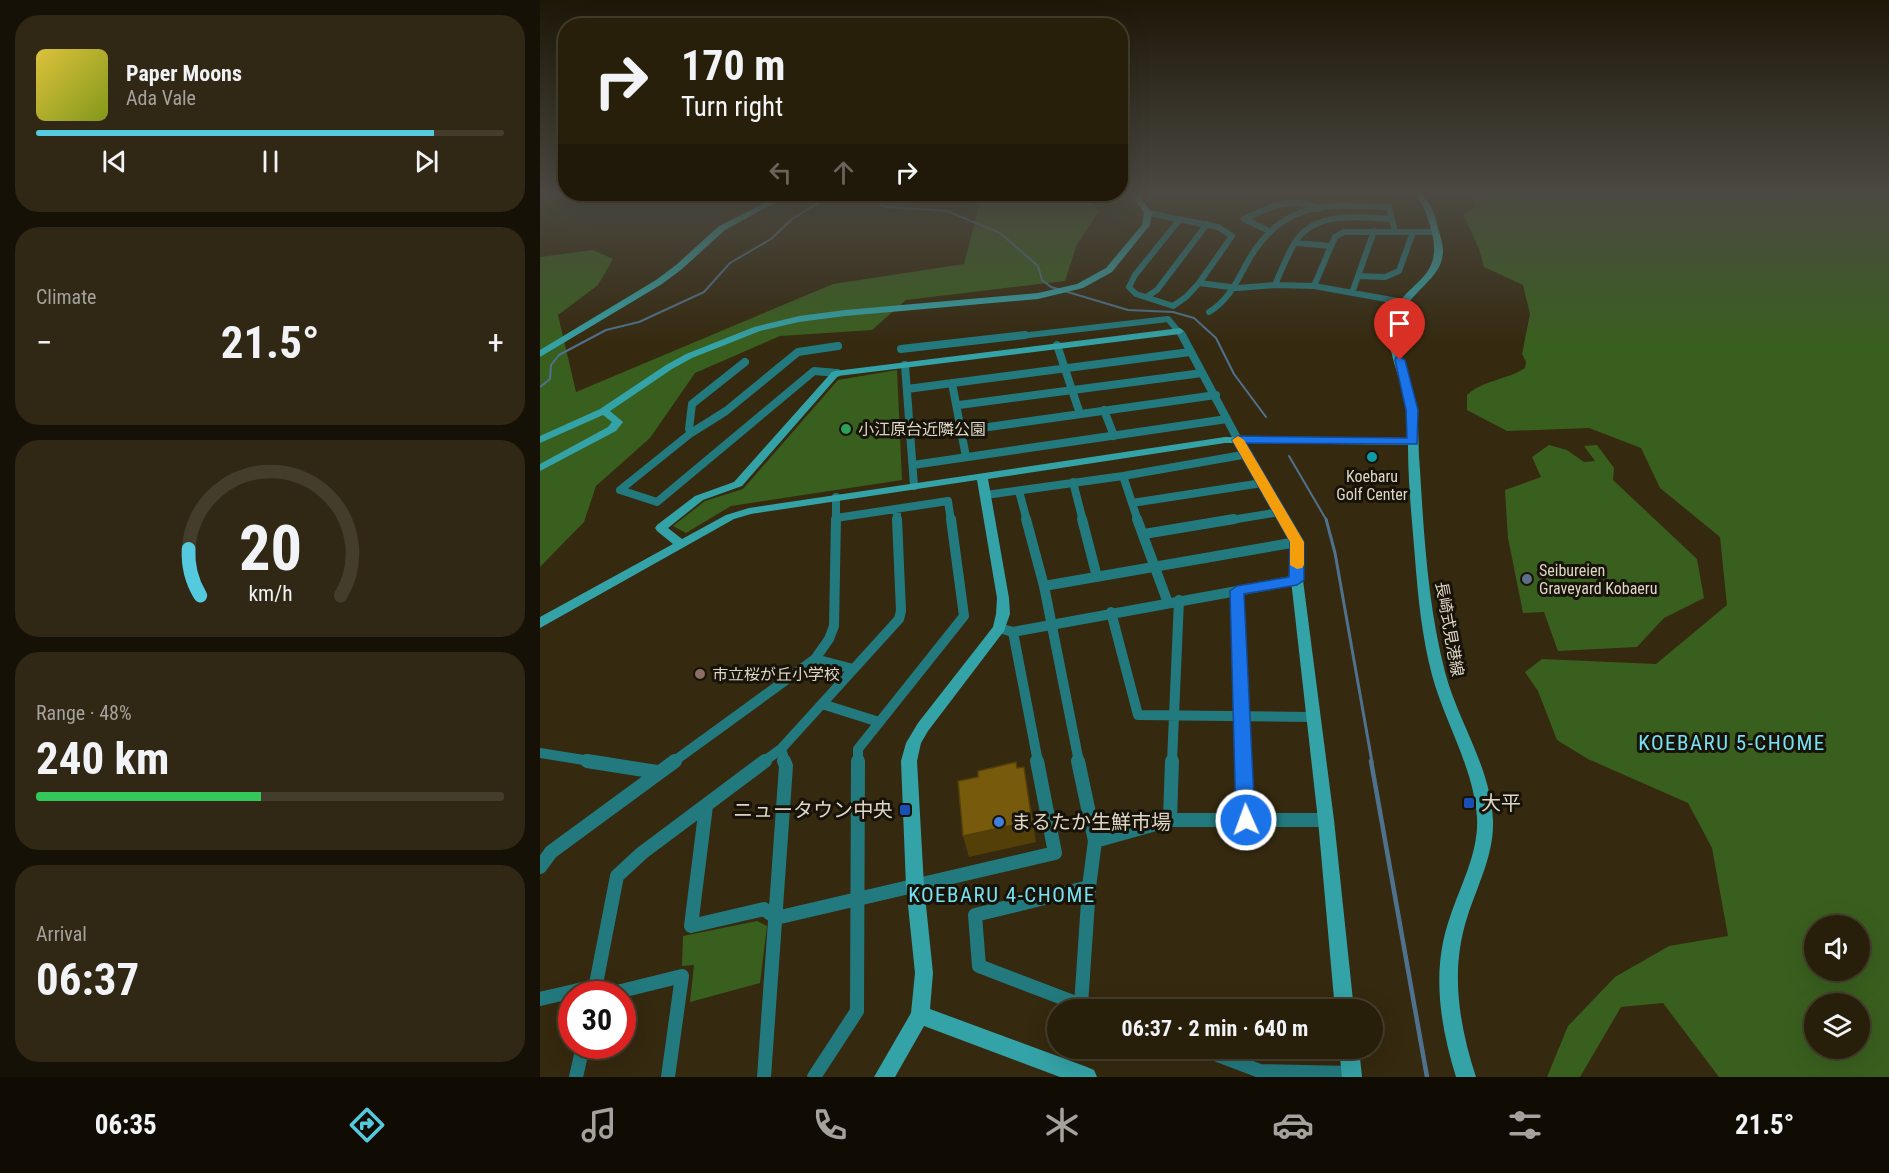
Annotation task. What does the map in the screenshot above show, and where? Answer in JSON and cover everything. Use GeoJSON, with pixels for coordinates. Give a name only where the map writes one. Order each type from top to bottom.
{"type":"FeatureCollection","features":[{"type":"Feature","properties":{"kind":"street"},"geometry":{"type":"LineString","coordinates":[[540,354],[659,282],[703,245]]}},
{"type":"Feature","properties":{"kind":"street"},"geometry":{"type":"LineString","coordinates":[[540,441],[604,411],[689,356],[757,329],[817,316],[1038,296],[1080,286],[1099,277],[1116,262],[1130,245]]}},
{"type":"Feature","properties":{"kind":"street"},"geometry":{"type":"LineString","coordinates":[[1159,245],[1130,282],[1131,291],[1173,306],[1186,297],[1199,283],[1225,245]]}},
{"type":"Feature","properties":{"kind":"street"},"geometry":{"type":"LineString","coordinates":[[1146,297],[1157,290],[1191,245]]}},
{"type":"Feature","properties":{"kind":"street"},"geometry":{"type":"LineString","coordinates":[[1209,312],[1220,305],[1234,287],[1260,245]]}},
{"type":"Feature","properties":{"kind":"street"},"geometry":{"type":"LineString","coordinates":[[1275,285],[1296,245]]}},
{"type":"Feature","properties":{"kind":"street"},"geometry":{"type":"LineString","coordinates":[[1314,286],[1331,246],[1323,245]]}},
{"type":"Feature","properties":{"kind":"street"},"geometry":{"type":"LineString","coordinates":[[1352,293],[1369,245]]}},
{"type":"Feature","properties":{"kind":"street"},"geometry":{"type":"LineString","coordinates":[[1359,276],[1383,278],[1395,276],[1401,270],[1409,245]]}},
{"type":"Feature","properties":{"kind":"street","name":"長崎式見港線"},"geometry":{"type":"LineString","coordinates":[[1439,245],[1439,258],[1403,302],[1393,319],[1394,338],[1412,410],[1418,524],[1436,662],[1447,700],[1480,780],[1485,822],[1480,861],[1457,921],[1447,975],[1454,1041],[1466,1077]]}},
{"type":"Feature","properties":{"kind":"street"},"geometry":{"type":"LineString","coordinates":[[1199,283],[1234,287],[1314,286],[1403,302]]}},
{"type":"Feature","properties":{"kind":"street"},"geometry":{"type":"LineString","coordinates":[[901,349],[1168,319],[1180,331],[1238,440],[1297,542],[1297,580],[1326,820],[1344,999]]}},
{"type":"Feature","properties":{"kind":"street"},"geometry":{"type":"LineString","coordinates":[[838,346],[798,352],[726,411],[691,433],[620,490],[657,502],[814,371],[837,373],[1180,331]]}},
{"type":"Feature","properties":{"kind":"street"},"geometry":{"type":"LineString","coordinates":[[1057,345],[1080,414]]}},
{"type":"Feature","properties":{"kind":"street"},"geometry":{"type":"LineString","coordinates":[[907,389],[1190,352]]}},
{"type":"Feature","properties":{"kind":"street"},"geometry":{"type":"LineString","coordinates":[[691,433],[689,429],[692,404],[745,362]]}},
{"type":"Feature","properties":{"kind":"street"},"geometry":{"type":"LineString","coordinates":[[905,365],[914,486]]}},
{"type":"Feature","properties":{"kind":"street"},"geometry":{"type":"LineString","coordinates":[[681,544],[662,528],[699,498],[738,484],[837,373]]}},
{"type":"Feature","properties":{"kind":"street"},"geometry":{"type":"LineString","coordinates":[[959,405],[1202,373]]}},
{"type":"Feature","properties":{"kind":"street"},"geometry":{"type":"LineString","coordinates":[[952,383],[959,405],[960,431],[966,457]]}},
{"type":"Feature","properties":{"kind":"street"},"geometry":{"type":"LineString","coordinates":[[960,431],[1216,395]]}},
{"type":"Feature","properties":{"kind":"street"},"geometry":{"type":"LineString","coordinates":[[1104,410],[1114,436]]}},
{"type":"Feature","properties":{"kind":"street"},"geometry":{"type":"LineString","coordinates":[[540,468],[612,429],[618,422],[604,411]]}},
{"type":"Feature","properties":{"kind":"street"},"geometry":{"type":"LineString","coordinates":[[913,465],[1227,419]]}},
{"type":"Feature","properties":{"kind":"street"},"geometry":{"type":"LineString","coordinates":[[540,623],[730,517],[749,511],[1117,454],[1238,440],[1413,442]]}},
{"type":"Feature","properties":{"kind":"street"},"geometry":{"type":"LineString","coordinates":[[986,495],[1123,476],[1248,454]]}},
{"type":"Feature","properties":{"kind":"street"},"geometry":{"type":"LineString","coordinates":[[706,806],[691,926],[764,909],[776,918],[1055,853],[1006,630],[1003,598],[982,476]]}},
{"type":"Feature","properties":{"kind":"street"},"geometry":{"type":"LineString","coordinates":[[1123,476],[1153,567],[1173,601],[1174,717],[1170,820]]}},
{"type":"Feature","properties":{"kind":"street"},"geometry":{"type":"LineString","coordinates":[[1073,482],[1097,577]]}},
{"type":"Feature","properties":{"kind":"street"},"geometry":{"type":"LineString","coordinates":[[1132,503],[1262,483]]}},
{"type":"Feature","properties":{"kind":"street"},"geometry":{"type":"LineString","coordinates":[[1019,491],[1044,586],[1095,841],[1089,887],[1087,999]]}},
{"type":"Feature","properties":{"kind":"street"},"geometry":{"type":"LineString","coordinates":[[540,867],[551,852],[814,658],[829,639],[834,626],[836,497]]}},
{"type":"Feature","properties":{"kind":"street"},"geometry":{"type":"LineString","coordinates":[[814,1077],[857,1011],[858,749],[964,616],[948,501],[836,518]]}},
{"type":"Feature","properties":{"kind":"street"},"geometry":{"type":"LineString","coordinates":[[597,981],[616,876],[642,853],[781,749],[899,619],[902,611],[897,510]]}},
{"type":"Feature","properties":{"kind":"street"},"geometry":{"type":"LineString","coordinates":[[1144,534],[1280,512]]}},
{"type":"Feature","properties":{"kind":"street"},"geometry":{"type":"LineString","coordinates":[[1044,586],[1297,542]]}},
{"type":"Feature","properties":{"kind":"street"},"geometry":{"type":"LineString","coordinates":[[884,1077],[920,1015],[924,973],[915,886],[909,761],[914,744],[923,727],[1006,630],[1050,625],[1111,612],[1297,580]]}},
{"type":"Feature","properties":{"kind":"street"},"geometry":{"type":"LineString","coordinates":[[1237,591],[1246,820]]}},
{"type":"Feature","properties":{"kind":"street"},"geometry":{"type":"LineString","coordinates":[[1111,612],[1138,715],[1312,717]]}},
{"type":"Feature","properties":{"kind":"street"},"geometry":{"type":"LineString","coordinates":[[814,658],[853,669]]}},
{"type":"Feature","properties":{"kind":"street"},"geometry":{"type":"LineString","coordinates":[[822,704],[879,722]]}},
{"type":"Feature","properties":{"kind":"street"},"geometry":{"type":"LineString","coordinates":[[764,1077],[786,766],[781,749]]}},
{"type":"Feature","properties":{"kind":"street"},"geometry":{"type":"LineString","coordinates":[[540,754],[657,772]]}},
{"type":"Feature","properties":{"kind":"street"},"geometry":{"type":"LineString","coordinates":[[1095,841],[1170,820],[1326,820]]}},
{"type":"Feature","properties":{"kind":"street"},"geometry":{"type":"LineString","coordinates":[[1066,999],[979,966],[975,915],[1089,887]]}},
{"type":"Feature","properties":{"kind":"street"},"geometry":{"type":"LineString","coordinates":[[636,987],[682,976],[668,1077]]}},
{"type":"Feature","properties":{"kind":"street"},"geometry":{"type":"LineString","coordinates":[[540,999],[558,996]]}},
{"type":"Feature","properties":{"kind":"street"},"geometry":{"type":"LineString","coordinates":[[920,1015],[1087,1077]]}},
{"type":"Feature","properties":{"kind":"street"},"geometry":{"type":"LineString","coordinates":[[576,1077],[580,1059]]}},
{"type":"Feature","properties":{"kind":"street"},"geometry":{"type":"LineString","coordinates":[[1228,1059],[1260,1071],[1351,1075],[1350,1059]]}},
{"type":"Feature","properties":{"kind":"green space"},"geometry":{"type":"Polygon","coordinates":[[[969,245],[1077,245],[1065,281],[906,300],[872,330],[780,336],[695,373],[650,438],[596,486],[584,522],[540,567],[540,257],[593,250],[613,259],[598,285],[558,315],[576,392],[833,284],[964,264],[969,245]]]}},
{"type":"Feature","properties":{"kind":"green space"},"geometry":{"type":"Polygon","coordinates":[[[1477,245],[1889,245],[1889,1077],[1719,1077],[1663,1003],[1621,1007],[1580,1077],[1547,1077],[1568,1026],[1615,977],[1669,946],[1728,936],[1712,848],[1688,803],[1588,759],[1557,740],[1538,691],[1525,672],[1542,659],[1656,664],[1727,605],[1720,537],[1660,488],[1641,448],[1589,428],[1507,431],[1467,410],[1467,395],[1473,390],[1518,372],[1525,368],[1526,362],[1522,354],[1530,314],[1523,285],[1484,267],[1477,245]]]}},
{"type":"Feature","properties":{"kind":"green space","name":"小江原台近隣公園"},"geometry":{"type":"Polygon","coordinates":[[[897,370],[902,480],[731,506],[686,533],[673,526],[705,501],[743,489],[838,380],[897,370]]]}},
{"type":"Feature","properties":{"kind":"green space"},"geometry":{"type":"Polygon","coordinates":[[[1549,445],[1567,450],[1584,462],[1595,461],[1584,446],[1597,445],[1614,468],[1613,480],[1697,559],[1704,598],[1664,618],[1637,647],[1558,651],[1544,612],[1523,613],[1508,538],[1505,490],[1541,477],[1532,457],[1549,445]]]}},
{"type":"Feature","properties":{"kind":"green space"},"geometry":{"type":"Polygon","coordinates":[[[757,921],[767,926],[760,983],[690,1002],[694,965],[682,966],[683,936],[757,921]]]}},
{"type":"Feature","properties":{"kind":"building","name":"まるたか生鮮市場"},"geometry":{"type":"Polygon","coordinates":[[[1016,762],[1017,768],[1024,767],[1032,821],[963,836],[958,781],[978,777],[978,771],[1016,762]]]}},
{"type":"Feature","properties":{"kind":"waterway"},"geometry":{"type":"LineString","coordinates":[[540,387],[550,379],[551,365],[559,355],[606,330],[639,322],[704,292],[730,263],[760,245]]}},
{"type":"Feature","properties":{"kind":"waterway"},"geometry":{"type":"LineString","coordinates":[[1014,245],[1038,266],[1042,280],[1051,287],[1128,310],[1173,312],[1194,318],[1216,338],[1234,374],[1266,417]]}},
{"type":"Feature","properties":{"kind":"waterway"},"geometry":{"type":"LineString","coordinates":[[1289,456],[1326,520]]}},
{"type":"Feature","properties":{"kind":"waterway"},"geometry":{"type":"LineString","coordinates":[[1326,520],[1335,553],[1372,762]]}},
{"type":"Feature","properties":{"kind":"waterway"},"geometry":{"type":"LineString","coordinates":[[1371,761],[1427,1077]]}},
{"type":"Feature","properties":{"kind":"slow traffic"},"geometry":{"type":"LineString","coordinates":[[1238,440],[1297,542],[1297,565]]}},
{"type":"Feature","properties":{"kind":"place","name":"小江原台近隣公園"},"geometry":{"type":"Point","coordinates":[846,429]}},
{"type":"Feature","properties":{"kind":"place","name":"Koebaru Golf Center"},"geometry":{"type":"Point","coordinates":[1372,457]}},
{"type":"Feature","properties":{"kind":"place","name":"Seibureien Graveyard Kobaeru"},"geometry":{"type":"Point","coordinates":[1527,579]}},
{"type":"Feature","properties":{"kind":"place","name":"市立桜が丘小学校"},"geometry":{"type":"Point","coordinates":[700,674]}},
{"type":"Feature","properties":{"kind":"place","name":"大平"},"geometry":{"type":"Point","coordinates":[1469,803]}},
{"type":"Feature","properties":{"kind":"place","name":"ニュータウン中央"},"geometry":{"type":"Point","coordinates":[905,810]}},
{"type":"Feature","properties":{"kind":"place","name":"まるたか生鮮市場"},"geometry":{"type":"Point","coordinates":[999,822]}},
{"type":"Feature","properties":{"kind":"district","name":"KOEBARU 5-CHOME"},"geometry":{"type":"Point","coordinates":[1732,743]}},
{"type":"Feature","properties":{"kind":"district","name":"KOEBARU 4-CHOME"},"geometry":{"type":"Point","coordinates":[1002,895]}},
{"type":"Feature","properties":{"kind":"route"},"geometry":{"type":"LineString","coordinates":[[1246,820],[1237,591],[1297,580],[1297,542],[1238,440],[1413,442],[1412,410],[1400,360]]}}]}
